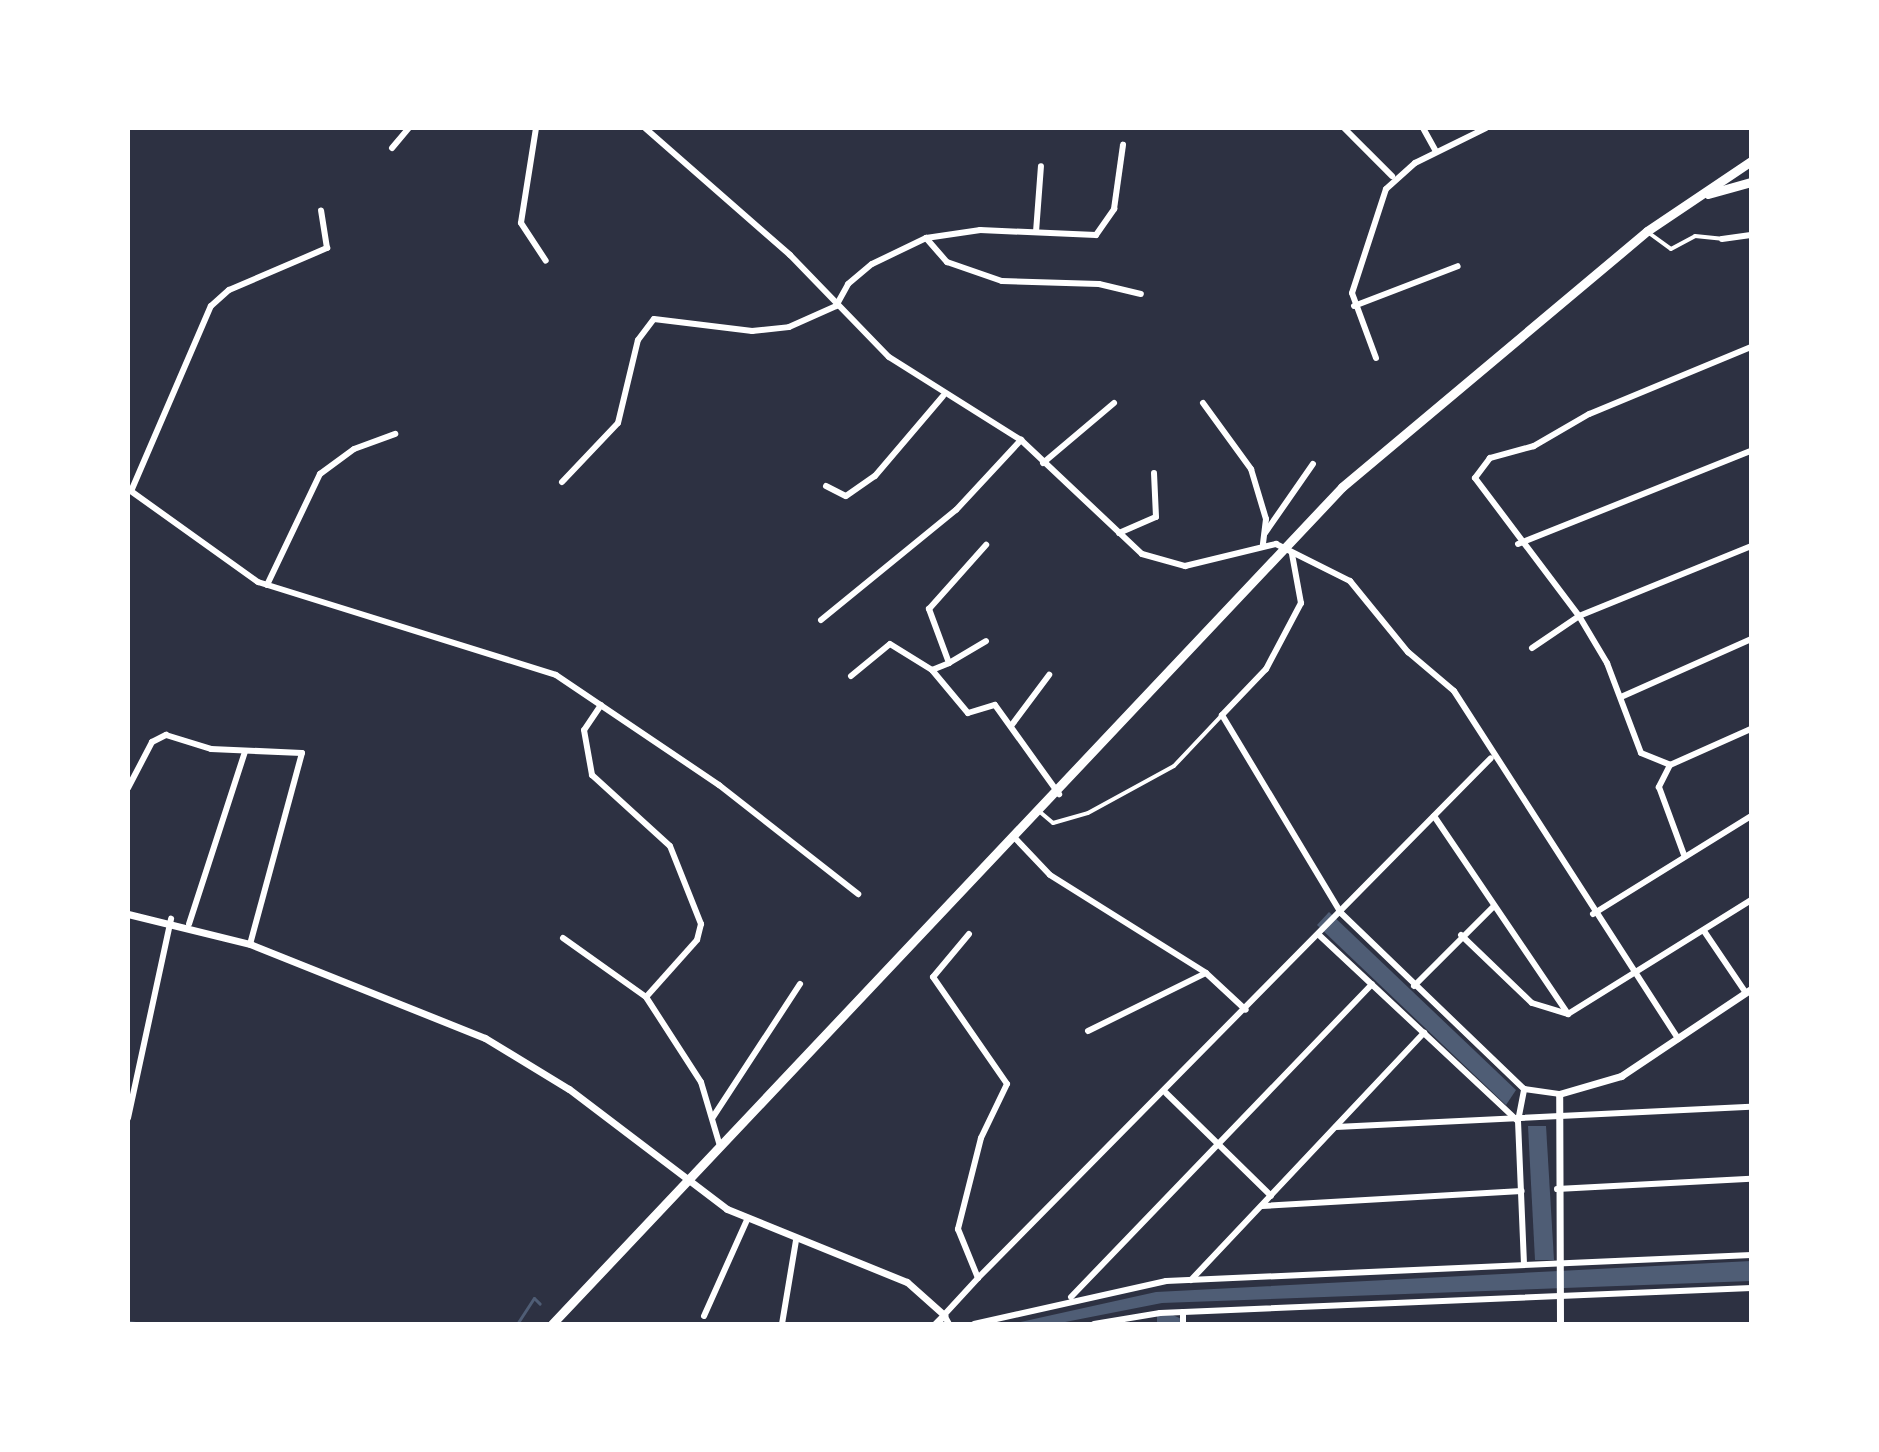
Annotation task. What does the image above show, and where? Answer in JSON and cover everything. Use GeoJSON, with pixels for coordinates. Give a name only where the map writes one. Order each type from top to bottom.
{"type":"FeatureCollection","features":[{"type":"Feature","properties":{"kind":"main road"},"geometry":{"type":"LineString","coordinates":[[552,1324],[1410,424],[1647,231],[1751,161]]}},
{"type":"Feature","properties":{"kind":"main road"},"geometry":{"type":"LineString","coordinates":[[1697,197],[1751,182]]}},
{"type":"Feature","properties":{"kind":"street"},"geometry":{"type":"LineString","coordinates":[[392,148],[409,128]]}},
{"type":"Feature","properties":{"kind":"street"},"geometry":{"type":"LineString","coordinates":[[536,128],[521,223],[546,261]]}},
{"type":"Feature","properties":{"kind":"street"},"geometry":{"type":"LineString","coordinates":[[645,128],[790,255],[836,306],[943,396],[1021,440],[1119,533],[1170,567],[1215,562],[1263,544],[1288,551],[1350,581],[1408,652],[1454,691],[1491,758],[1634,978],[1678,1039]]}},
{"type":"Feature","properties":{"kind":"street"},"geometry":{"type":"LineString","coordinates":[[1344,128],[1392,176]]}},
{"type":"Feature","properties":{"kind":"street"},"geometry":{"type":"LineString","coordinates":[[1423,128],[1436,151]]}},
{"type":"Feature","properties":{"kind":"street"},"geometry":{"type":"LineString","coordinates":[[1376,358],[1354,306],[1355,275],[1392,176],[1486,128]]}},
{"type":"Feature","properties":{"kind":"street"},"geometry":{"type":"LineString","coordinates":[[562,482],[618,423],[638,340],[654,319],[752,331],[789,327],[836,306],[848,284],[872,264],[926,238],[955,230],[1096,235],[1107,228],[1123,145]]}},
{"type":"Feature","properties":{"kind":"street"},"geometry":{"type":"LineString","coordinates":[[1036,232],[1041,166]]}},
{"type":"Feature","properties":{"kind":"street"},"geometry":{"type":"LineString","coordinates":[[321,210],[327,248],[229,290],[211,306],[130,489],[267,585],[532,665],[601,705],[719,785],[858,894]]}},
{"type":"Feature","properties":{"kind":"street"},"geometry":{"type":"LineString","coordinates":[[1647,231],[1671,249],[1695,236],[1722,239],[1751,235]]}},
{"type":"Feature","properties":{"kind":"street"},"geometry":{"type":"LineString","coordinates":[[926,238],[947,262],[1002,281],[1099,284],[1141,294]]}},
{"type":"Feature","properties":{"kind":"street"},"geometry":{"type":"LineString","coordinates":[[1354,306],[1458,266]]}},
{"type":"Feature","properties":{"kind":"street"},"geometry":{"type":"LineString","coordinates":[[1670,765],[1634,746],[1621,697],[1579,616],[1480,494],[1475,478],[1482,462],[1534,446],[1589,414],[1751,347]]}},
{"type":"Feature","properties":{"kind":"street"},"geometry":{"type":"LineString","coordinates":[[826,486],[846,496],[875,476],[943,396]]}},
{"type":"Feature","properties":{"kind":"street"},"geometry":{"type":"LineString","coordinates":[[1043,463],[1114,403]]}},
{"type":"Feature","properties":{"kind":"street"},"geometry":{"type":"LineString","coordinates":[[1203,403],[1251,469],[1265,533],[1263,544]]}},
{"type":"Feature","properties":{"kind":"street"},"geometry":{"type":"LineString","coordinates":[[267,585],[320,474],[354,449],[395,434]]}},
{"type":"Feature","properties":{"kind":"street"},"geometry":{"type":"LineString","coordinates":[[821,620],[956,510],[1021,440]]}},
{"type":"Feature","properties":{"kind":"street"},"geometry":{"type":"LineString","coordinates":[[1518,544],[1751,451]]}},
{"type":"Feature","properties":{"kind":"street"},"geometry":{"type":"LineString","coordinates":[[1265,533],[1313,464]]}},
{"type":"Feature","properties":{"kind":"street"},"geometry":{"type":"LineString","coordinates":[[1119,533],[1156,517],[1154,473]]}},
{"type":"Feature","properties":{"kind":"street"},"geometry":{"type":"LineString","coordinates":[[949,663],[929,609],[986,545]]}},
{"type":"Feature","properties":{"kind":"street"},"geometry":{"type":"LineString","coordinates":[[1532,648],[1579,616],[1751,546]]}},
{"type":"Feature","properties":{"kind":"street"},"geometry":{"type":"LineString","coordinates":[[1040,812],[1053,823],[1088,813],[1174,766],[1266,669],[1301,603],[1288,551]]}},
{"type":"Feature","properties":{"kind":"street"},"geometry":{"type":"LineString","coordinates":[[1621,697],[1751,639]]}},
{"type":"Feature","properties":{"kind":"street"},"geometry":{"type":"LineString","coordinates":[[932,670],[986,641]]}},
{"type":"Feature","properties":{"kind":"street"},"geometry":{"type":"LineString","coordinates":[[851,676],[888,644],[932,670],[968,713],[995,705],[1059,794]]}},
{"type":"Feature","properties":{"kind":"street"},"geometry":{"type":"LineString","coordinates":[[1011,726],[1049,675]]}},
{"type":"Feature","properties":{"kind":"street"},"geometry":{"type":"LineString","coordinates":[[601,705],[584,730],[592,775],[670,846],[701,924],[697,940],[646,997]]}},
{"type":"Feature","properties":{"kind":"street"},"geometry":{"type":"LineString","coordinates":[[1222,715],[1340,914],[1524,1089],[1559,1094],[1597,1088],[1678,1039],[1748,991],[1704,931]]}},
{"type":"Feature","properties":{"kind":"street"},"geometry":{"type":"LineString","coordinates":[[1684,855],[1659,787],[1670,765],[1751,729]]}},
{"type":"Feature","properties":{"kind":"street"},"geometry":{"type":"LineString","coordinates":[[128,788],[159,737],[245,752],[288,748],[304,756],[250,944]]}},
{"type":"Feature","properties":{"kind":"street"},"geometry":{"type":"LineString","coordinates":[[189,924],[245,752]]}},
{"type":"Feature","properties":{"kind":"street"},"geometry":{"type":"LineString","coordinates":[[935,1324],[1166,1093],[1491,758]]}},
{"type":"Feature","properties":{"kind":"street"},"geometry":{"type":"LineString","coordinates":[[1434,816],[1568,1014]]}},
{"type":"Feature","properties":{"kind":"street"},"geometry":{"type":"LineString","coordinates":[[1593,914],[1751,816]]}},
{"type":"Feature","properties":{"kind":"street"},"geometry":{"type":"LineString","coordinates":[[1014,837],[1037,865],[1091,905],[1206,973],[1246,1010]]}},
{"type":"Feature","properties":{"kind":"street"},"geometry":{"type":"LineString","coordinates":[[1461,935],[1532,1003],[1568,1014],[1634,978],[1751,900]]}},
{"type":"Feature","properties":{"kind":"street"},"geometry":{"type":"LineString","coordinates":[[1414,986],[1461,935],[1494,906]]}},
{"type":"Feature","properties":{"kind":"street"},"geometry":{"type":"LineString","coordinates":[[128,914],[171,919],[250,944],[524,1059],[687,1183],[747,1220],[907,1282],[944,1315],[949,1324]]}},
{"type":"Feature","properties":{"kind":"street"},"geometry":{"type":"LineString","coordinates":[[128,1118],[171,919]]}},
{"type":"Feature","properties":{"kind":"street"},"geometry":{"type":"LineString","coordinates":[[969,934],[933,977],[1007,1084],[981,1138],[958,1229],[978,1278]]}},
{"type":"Feature","properties":{"kind":"street"},"geometry":{"type":"LineString","coordinates":[[1320,934],[1518,1121]]}},
{"type":"Feature","properties":{"kind":"street"},"geometry":{"type":"LineString","coordinates":[[563,938],[646,997],[701,1082],[721,1149]]}},
{"type":"Feature","properties":{"kind":"street"},"geometry":{"type":"LineString","coordinates":[[1088,1031],[1206,973]]}},
{"type":"Feature","properties":{"kind":"street"},"geometry":{"type":"LineString","coordinates":[[713,1117],[800,984]]}},
{"type":"Feature","properties":{"kind":"street"},"geometry":{"type":"LineString","coordinates":[[1071,1297],[1372,984]]}},
{"type":"Feature","properties":{"kind":"street"},"geometry":{"type":"LineString","coordinates":[[1191,1280],[1424,1033]]}},
{"type":"Feature","properties":{"kind":"street"},"geometry":{"type":"LineString","coordinates":[[1524,1089],[1518,1121],[1524,1264]]}},
{"type":"Feature","properties":{"kind":"street"},"geometry":{"type":"LineString","coordinates":[[1166,1093],[1271,1196]]}},
{"type":"Feature","properties":{"kind":"street"},"geometry":{"type":"LineString","coordinates":[[1559,1094],[1554,1118],[1560,1324]]}},
{"type":"Feature","properties":{"kind":"street"},"geometry":{"type":"LineString","coordinates":[[1336,1127],[1518,1121],[1751,1107]]}},
{"type":"Feature","properties":{"kind":"street"},"geometry":{"type":"LineString","coordinates":[[1557,1189],[1751,1179]]}},
{"type":"Feature","properties":{"kind":"street"},"geometry":{"type":"LineString","coordinates":[[1262,1206],[1522,1191]]}},
{"type":"Feature","properties":{"kind":"street"},"geometry":{"type":"LineString","coordinates":[[704,1316],[747,1220]]}},
{"type":"Feature","properties":{"kind":"street"},"geometry":{"type":"LineString","coordinates":[[782,1324],[796,1240]]}},
{"type":"Feature","properties":{"kind":"street"},"geometry":{"type":"LineString","coordinates":[[974,1324],[1071,1297],[1191,1280],[1751,1255]]}},
{"type":"Feature","properties":{"kind":"street"},"geometry":{"type":"LineString","coordinates":[[1094,1324],[1160,1313],[1751,1288]]}},
{"type":"Feature","properties":{"kind":"street"},"geometry":{"type":"LineString","coordinates":[[1183,1312],[1183,1324]]}},
{"type":"Feature","properties":{"kind":"street"},"geometry":{"type":"LineString","coordinates":[[1160,1313],[1160,1324]]}},
{"type":"Feature","properties":{"kind":"water"},"geometry":{"type":"Polygon","coordinates":[[[1329,912],[1516,1090],[1506,1105],[1317,925],[1329,912]]]}},
{"type":"Feature","properties":{"kind":"water"},"geometry":{"type":"Polygon","coordinates":[[[1528,1126],[1546,1126],[1554,1260],[1535,1260],[1528,1126]]]}},
{"type":"Feature","properties":{"kind":"water"},"geometry":{"type":"Polygon","coordinates":[[[1751,1261],[1751,1281],[1162,1303],[1055,1324],[1012,1324],[1156,1292],[1751,1261]]]}},
{"type":"Feature","properties":{"kind":"waterway"},"geometry":{"type":"LineString","coordinates":[[517,1324],[534,1298],[540,1304]]}},
{"type":"Feature","properties":{"kind":"waterway"},"geometry":{"type":"LineString","coordinates":[[1163,1324],[1163,1317],[1178,1324]]}},
{"type":"Feature","properties":{"kind":"waterway"},"geometry":{"type":"LineString","coordinates":[[128,1322],[143,1324]]}}]}
